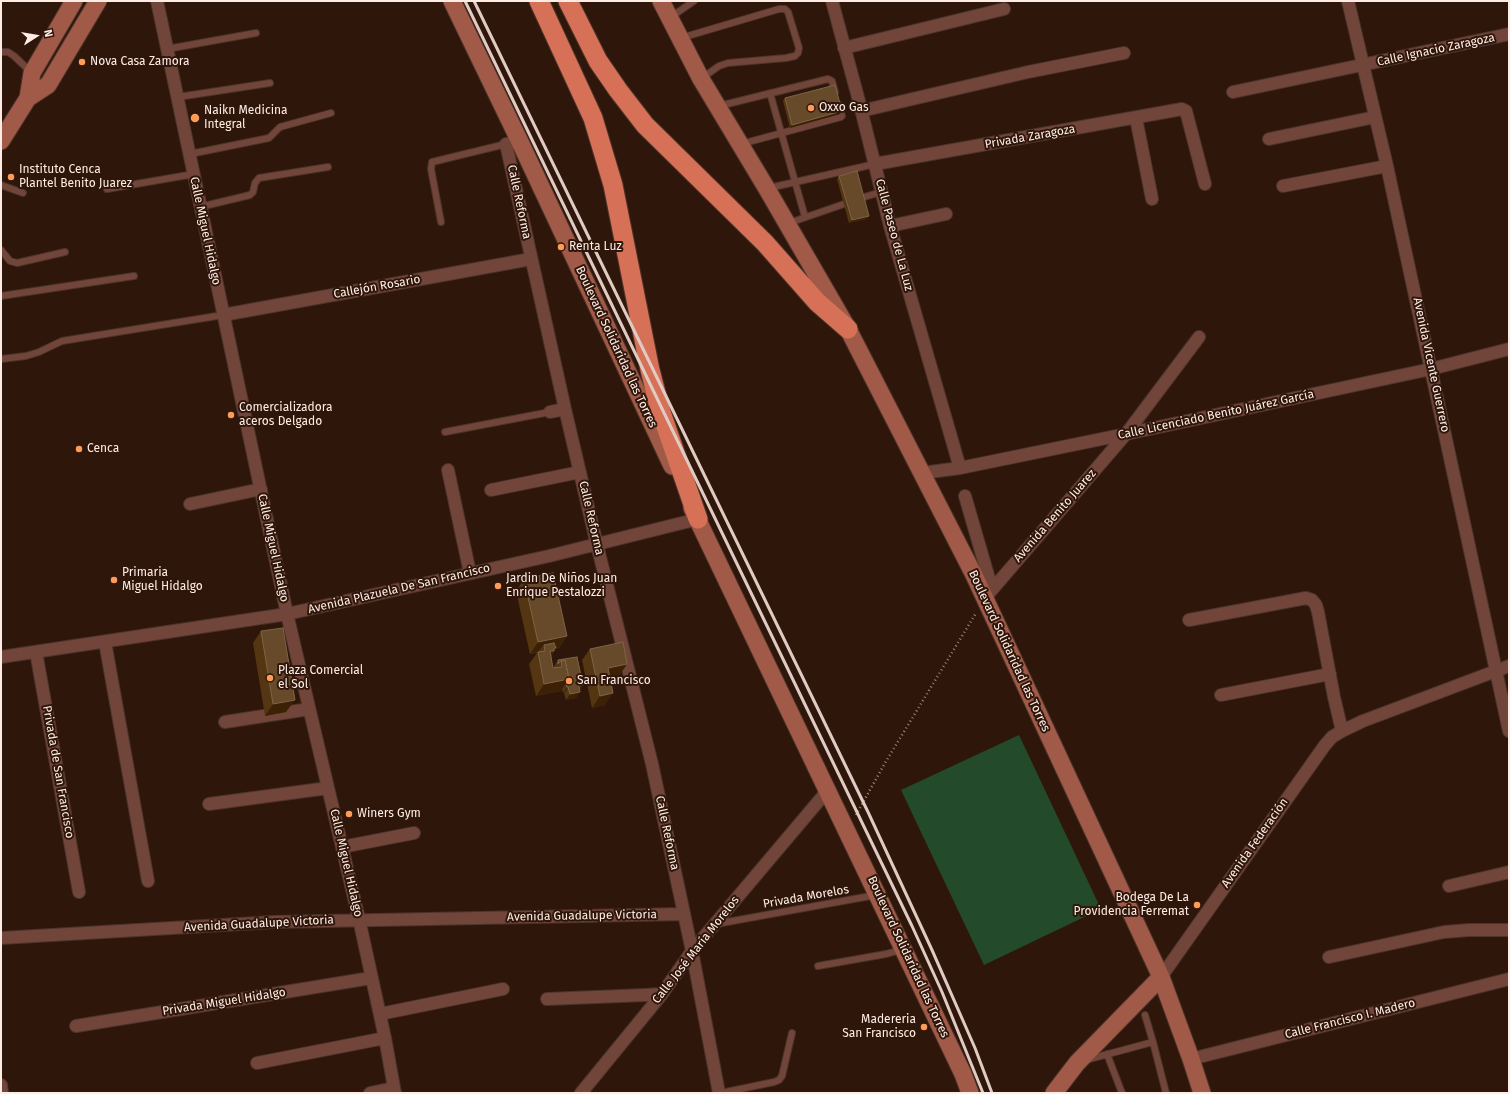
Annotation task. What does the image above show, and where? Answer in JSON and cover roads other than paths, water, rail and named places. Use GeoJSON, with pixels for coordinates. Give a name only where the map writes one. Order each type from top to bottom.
{"type":"FeatureCollection","features":[{"type":"Feature","properties":{"kind":"highway","name":"Boulevard Solidaridad las Torres"},"geometry":{"type":"LineString","coordinates":[[539,1],[593,118],[613,185],[652,377],[661,412],[698,519]]}},
{"type":"Feature","properties":{"kind":"highway","name":"Boulevard Solidaridad las Torres"},"geometry":{"type":"LineString","coordinates":[[568,1],[598,61],[645,125],[764,243],[818,302],[848,329]]}},
{"type":"Feature","properties":{"kind":"main road"},"geometry":{"type":"LineString","coordinates":[[1,141],[28,98],[32,73],[74,1]]}},
{"type":"Feature","properties":{"kind":"main road"},"geometry":{"type":"LineString","coordinates":[[28,98],[48,85],[98,1]]}},
{"type":"Feature","properties":{"kind":"main road","name":"Boulevard Solidaridad las Torres"},"geometry":{"type":"LineString","coordinates":[[452,1],[513,143],[698,519],[878,894],[963,1074],[970,1093]]}},
{"type":"Feature","properties":{"kind":"main road","name":"Boulevard Solidaridad las Torres"},"geometry":{"type":"LineString","coordinates":[[661,1],[701,78],[768,189],[848,329],[922,473],[988,594],[1161,977],[1202,1093]]}},
{"type":"Feature","properties":{"kind":"main road","name":"Avenida Federación"},"geometry":{"type":"LineString","coordinates":[[1054,1093],[1077,1063],[1161,977]]}},
{"type":"Feature","properties":{"kind":"street","name":"Calle Miguel Hidalgo"},"geometry":{"type":"LineString","coordinates":[[157,1],[287,614],[359,920],[395,1091]]}},
{"type":"Feature","properties":{"kind":"street","name":"Calle Paseo de La Luz"},"geometry":{"type":"LineString","coordinates":[[832,1],[890,226],[960,468]]}},
{"type":"Feature","properties":{"kind":"street","name":"Avenida Vicente Guerrero"},"geometry":{"type":"LineString","coordinates":[[1348,1],[1387,166],[1432,369],[1509,731]]}},
{"type":"Feature","properties":{"kind":"street"},"geometry":{"type":"LineString","coordinates":[[844,48],[1004,9]]}},
{"type":"Feature","properties":{"kind":"street","name":"Calle Ignacio Zaragoza"},"geometry":{"type":"LineString","coordinates":[[1233,92],[1509,34]]}},
{"type":"Feature","properties":{"kind":"street"},"geometry":{"type":"LineString","coordinates":[[861,112],[1028,72],[1124,53]]}},
{"type":"Feature","properties":{"kind":"street","name":"Privada Zaragoza"},"geometry":{"type":"LineString","coordinates":[[875,164],[1136,118],[1178,109],[1186,111],[1205,184]]}},
{"type":"Feature","properties":{"kind":"street"},"geometry":{"type":"LineString","coordinates":[[1269,139],[1375,117]]}},
{"type":"Feature","properties":{"kind":"street"},"geometry":{"type":"LineString","coordinates":[[1136,118],[1152,199]]}},
{"type":"Feature","properties":{"kind":"street","name":"Calle Reforma"},"geometry":{"type":"LineString","coordinates":[[513,143],[531,259],[597,545],[652,764],[692,951],[720,1093]]}},
{"type":"Feature","properties":{"kind":"street"},"geometry":{"type":"LineString","coordinates":[[1283,186],[1387,166]]}},
{"type":"Feature","properties":{"kind":"street"},"geometry":{"type":"LineString","coordinates":[[890,226],[946,214]]}},
{"type":"Feature","properties":{"kind":"street","name":"Callejón Rosario"},"geometry":{"type":"LineString","coordinates":[[223,315],[531,259]]}},
{"type":"Feature","properties":{"kind":"street","name":"Avenida Benito Juarez"},"geometry":{"type":"LineString","coordinates":[[988,594],[1126,434],[1198,337]]}},
{"type":"Feature","properties":{"kind":"street","name":"Calle Licenciado Benito Juárez García"},"geometry":{"type":"LineString","coordinates":[[922,473],[960,468],[1126,434],[1432,369],[1509,349]]}},
{"type":"Feature","properties":{"kind":"street"},"geometry":{"type":"LineString","coordinates":[[550,412],[565,409]]}},
{"type":"Feature","properties":{"kind":"street"},"geometry":{"type":"LineString","coordinates":[[448,470],[470,573]]}},
{"type":"Feature","properties":{"kind":"street"},"geometry":{"type":"LineString","coordinates":[[491,490],[580,472]]}},
{"type":"Feature","properties":{"kind":"street"},"geometry":{"type":"LineString","coordinates":[[190,504],[261,489]]}},
{"type":"Feature","properties":{"kind":"street"},"geometry":{"type":"LineString","coordinates":[[965,496],[988,594]]}},
{"type":"Feature","properties":{"kind":"street","name":"Avenida Plazuela De San Francisco"},"geometry":{"type":"LineString","coordinates":[[1,657],[287,614],[597,545],[698,519]]}},
{"type":"Feature","properties":{"kind":"street"},"geometry":{"type":"LineString","coordinates":[[1189,620],[1306,598],[1312,600],[1316,605],[1318,612],[1342,731]]}},
{"type":"Feature","properties":{"kind":"street"},"geometry":{"type":"LineString","coordinates":[[105,642],[148,881]]}},
{"type":"Feature","properties":{"kind":"street","name":"Privada de San Francisco"},"geometry":{"type":"LineString","coordinates":[[36,652],[79,892]]}},
{"type":"Feature","properties":{"kind":"street","name":"Avenida Federación"},"geometry":{"type":"LineString","coordinates":[[1161,977],[1324,745],[1332,737],[1342,731],[1509,666]]}},
{"type":"Feature","properties":{"kind":"street"},"geometry":{"type":"LineString","coordinates":[[1222,695],[1330,674]]}},
{"type":"Feature","properties":{"kind":"street"},"geometry":{"type":"LineString","coordinates":[[225,722],[309,709]]}},
{"type":"Feature","properties":{"kind":"street"},"geometry":{"type":"LineString","coordinates":[[209,804],[328,788]]}},
{"type":"Feature","properties":{"kind":"street","name":"Calle José María Morelos"},"geometry":{"type":"LineString","coordinates":[[580,1093],[662,994],[692,951],[828,790]]}},
{"type":"Feature","properties":{"kind":"street"},"geometry":{"type":"LineString","coordinates":[[342,847],[414,832]]}},
{"type":"Feature","properties":{"kind":"street"},"geometry":{"type":"LineString","coordinates":[[1449,886],[1509,872]]}},
{"type":"Feature","properties":{"kind":"street","name":"Avenida Guadalupe Victoria"},"geometry":{"type":"LineString","coordinates":[[1,938],[274,922],[684,914]]}},
{"type":"Feature","properties":{"kind":"street"},"geometry":{"type":"LineString","coordinates":[[1329,957],[1444,932],[1469,930],[1509,930]]}},
{"type":"Feature","properties":{"kind":"street","name":"Privada Miguel Hidalgo"},"geometry":{"type":"LineString","coordinates":[[76,1026],[371,978]]}},
{"type":"Feature","properties":{"kind":"street","name":"Calle Francisco I. Madero"},"geometry":{"type":"LineString","coordinates":[[1191,1059],[1509,979]]}},
{"type":"Feature","properties":{"kind":"street"},"geometry":{"type":"LineString","coordinates":[[380,1014],[503,989]]}},
{"type":"Feature","properties":{"kind":"street"},"geometry":{"type":"LineString","coordinates":[[547,999],[645,996],[662,994]]}},
{"type":"Feature","properties":{"kind":"street"},"geometry":{"type":"LineString","coordinates":[[257,1063],[385,1038]]}},
{"type":"Feature","properties":{"kind":"street"},"geometry":{"type":"LineString","coordinates":[[1,1085],[2,1093]]}},
{"type":"Feature","properties":{"kind":"street"},"geometry":{"type":"LineString","coordinates":[[370,1093],[395,1091]]}},
{"type":"Feature","properties":{"kind":"lane"},"geometry":{"type":"LineString","coordinates":[[669,18],[694,1]]}},
{"type":"Feature","properties":{"kind":"lane"},"geometry":{"type":"LineString","coordinates":[[680,39],[779,9],[785,9],[788,12],[799,48],[795,56],[728,63],[720,66],[701,78]]}},
{"type":"Feature","properties":{"kind":"lane"},"geometry":{"type":"LineString","coordinates":[[167,49],[256,33]]}},
{"type":"Feature","properties":{"kind":"lane"},"geometry":{"type":"LineString","coordinates":[[1,52],[8,52],[14,56],[32,73]]}},
{"type":"Feature","properties":{"kind":"lane"},"geometry":{"type":"LineString","coordinates":[[718,106],[830,79],[842,116],[741,144]]}},
{"type":"Feature","properties":{"kind":"lane"},"geometry":{"type":"LineString","coordinates":[[178,97],[270,83]]}},
{"type":"Feature","properties":{"kind":"lane"},"geometry":{"type":"LineString","coordinates":[[770,93],[805,217]]}},
{"type":"Feature","properties":{"kind":"lane"},"geometry":{"type":"LineString","coordinates":[[190,154],[269,138],[280,127],[331,113]]}},
{"type":"Feature","properties":{"kind":"lane"},"geometry":{"type":"LineString","coordinates":[[441,222],[431,169],[432,162],[513,143]]}},
{"type":"Feature","properties":{"kind":"lane"},"geometry":{"type":"LineString","coordinates":[[768,189],[875,164]]}},
{"type":"Feature","properties":{"kind":"lane"},"geometry":{"type":"LineString","coordinates":[[200,207],[250,195],[253,192],[255,183],[259,178],[328,167]]}},
{"type":"Feature","properties":{"kind":"lane"},"geometry":{"type":"LineString","coordinates":[[107,188],[194,174]]}},
{"type":"Feature","properties":{"kind":"lane"},"geometry":{"type":"LineString","coordinates":[[1,185],[23,193]]}},
{"type":"Feature","properties":{"kind":"lane"},"geometry":{"type":"LineString","coordinates":[[861,198],[881,192]]}},
{"type":"Feature","properties":{"kind":"lane"},"geometry":{"type":"LineString","coordinates":[[787,224],[844,204]]}},
{"type":"Feature","properties":{"kind":"lane"},"geometry":{"type":"LineString","coordinates":[[1,250],[10,261],[17,263],[65,252]]}},
{"type":"Feature","properties":{"kind":"lane"},"geometry":{"type":"LineString","coordinates":[[1,296],[134,276]]}},
{"type":"Feature","properties":{"kind":"lane"},"geometry":{"type":"LineString","coordinates":[[1,359],[26,356],[39,352],[62,341],[223,315]]}},
{"type":"Feature","properties":{"kind":"lane"},"geometry":{"type":"LineString","coordinates":[[445,432],[550,412]]}},
{"type":"Feature","properties":{"kind":"lane","name":"Privada Morelos"},"geometry":{"type":"LineString","coordinates":[[714,925],[878,894]]}},
{"type":"Feature","properties":{"kind":"lane"},"geometry":{"type":"LineString","coordinates":[[818,966],[886,954],[904,949]]}},
{"type":"Feature","properties":{"kind":"lane"},"geometry":{"type":"LineString","coordinates":[[1145,1015],[1166,1093]]}},
{"type":"Feature","properties":{"kind":"lane"},"geometry":{"type":"LineString","coordinates":[[720,1093],[779,1080],[782,1076],[792,1033]]}},
{"type":"Feature","properties":{"kind":"lane"},"geometry":{"type":"LineString","coordinates":[[1077,1063],[1153,1042]]}},
{"type":"Feature","properties":{"kind":"lane"},"geometry":{"type":"LineString","coordinates":[[1107,1054],[1122,1093]]}},
{"type":"Feature","properties":{"kind":"railway"},"geometry":{"type":"LineString","coordinates":[[465,1],[912,926],[942,992],[983,1093]]}},
{"type":"Feature","properties":{"kind":"railway"},"geometry":{"type":"LineString","coordinates":[[474,1],[868,812],[932,950],[975,1048],[992,1093]]}},
{"type":"Feature","properties":{"kind":"place","name":"Nova Casa Zamora"},"geometry":{"type":"Point","coordinates":[82,62]}},
{"type":"Feature","properties":{"kind":"place","name":"Oxxo Gas"},"geometry":{"type":"Point","coordinates":[811,108]}},
{"type":"Feature","properties":{"kind":"place","name":"Naikn Medicina Integral"},"geometry":{"type":"Point","coordinates":[195,118]}},
{"type":"Feature","properties":{"kind":"place","name":"Instituto Cenca Plantel Benito Juarez"},"geometry":{"type":"Point","coordinates":[11,177]}},
{"type":"Feature","properties":{"kind":"place","name":"Renta Luz"},"geometry":{"type":"Point","coordinates":[561,247]}},
{"type":"Feature","properties":{"kind":"place","name":"Comercializadora aceros Delgado"},"geometry":{"type":"Point","coordinates":[231,415]}},
{"type":"Feature","properties":{"kind":"place","name":"Cenca"},"geometry":{"type":"Point","coordinates":[79,449]}},
{"type":"Feature","properties":{"kind":"place","name":"Primaria Miguel Hidalgo"},"geometry":{"type":"Point","coordinates":[114,580]}},
{"type":"Feature","properties":{"kind":"place","name":"Jardin De Niños Juan Enrique Pestalozzi"},"geometry":{"type":"Point","coordinates":[498,586]}},
{"type":"Feature","properties":{"kind":"place","name":"Plaza Comercial el Sol"},"geometry":{"type":"Point","coordinates":[270,678]}},
{"type":"Feature","properties":{"kind":"place","name":"San Francisco"},"geometry":{"type":"Point","coordinates":[569,681]}},
{"type":"Feature","properties":{"kind":"place","name":"Winers Gym"},"geometry":{"type":"Point","coordinates":[349,814]}},
{"type":"Feature","properties":{"kind":"place","name":"Bodega De La Providencia Ferremat"},"geometry":{"type":"Point","coordinates":[1197,905]}},
{"type":"Feature","properties":{"kind":"place","name":"Madereria San Francisco"},"geometry":{"type":"Point","coordinates":[924,1027]}}]}
